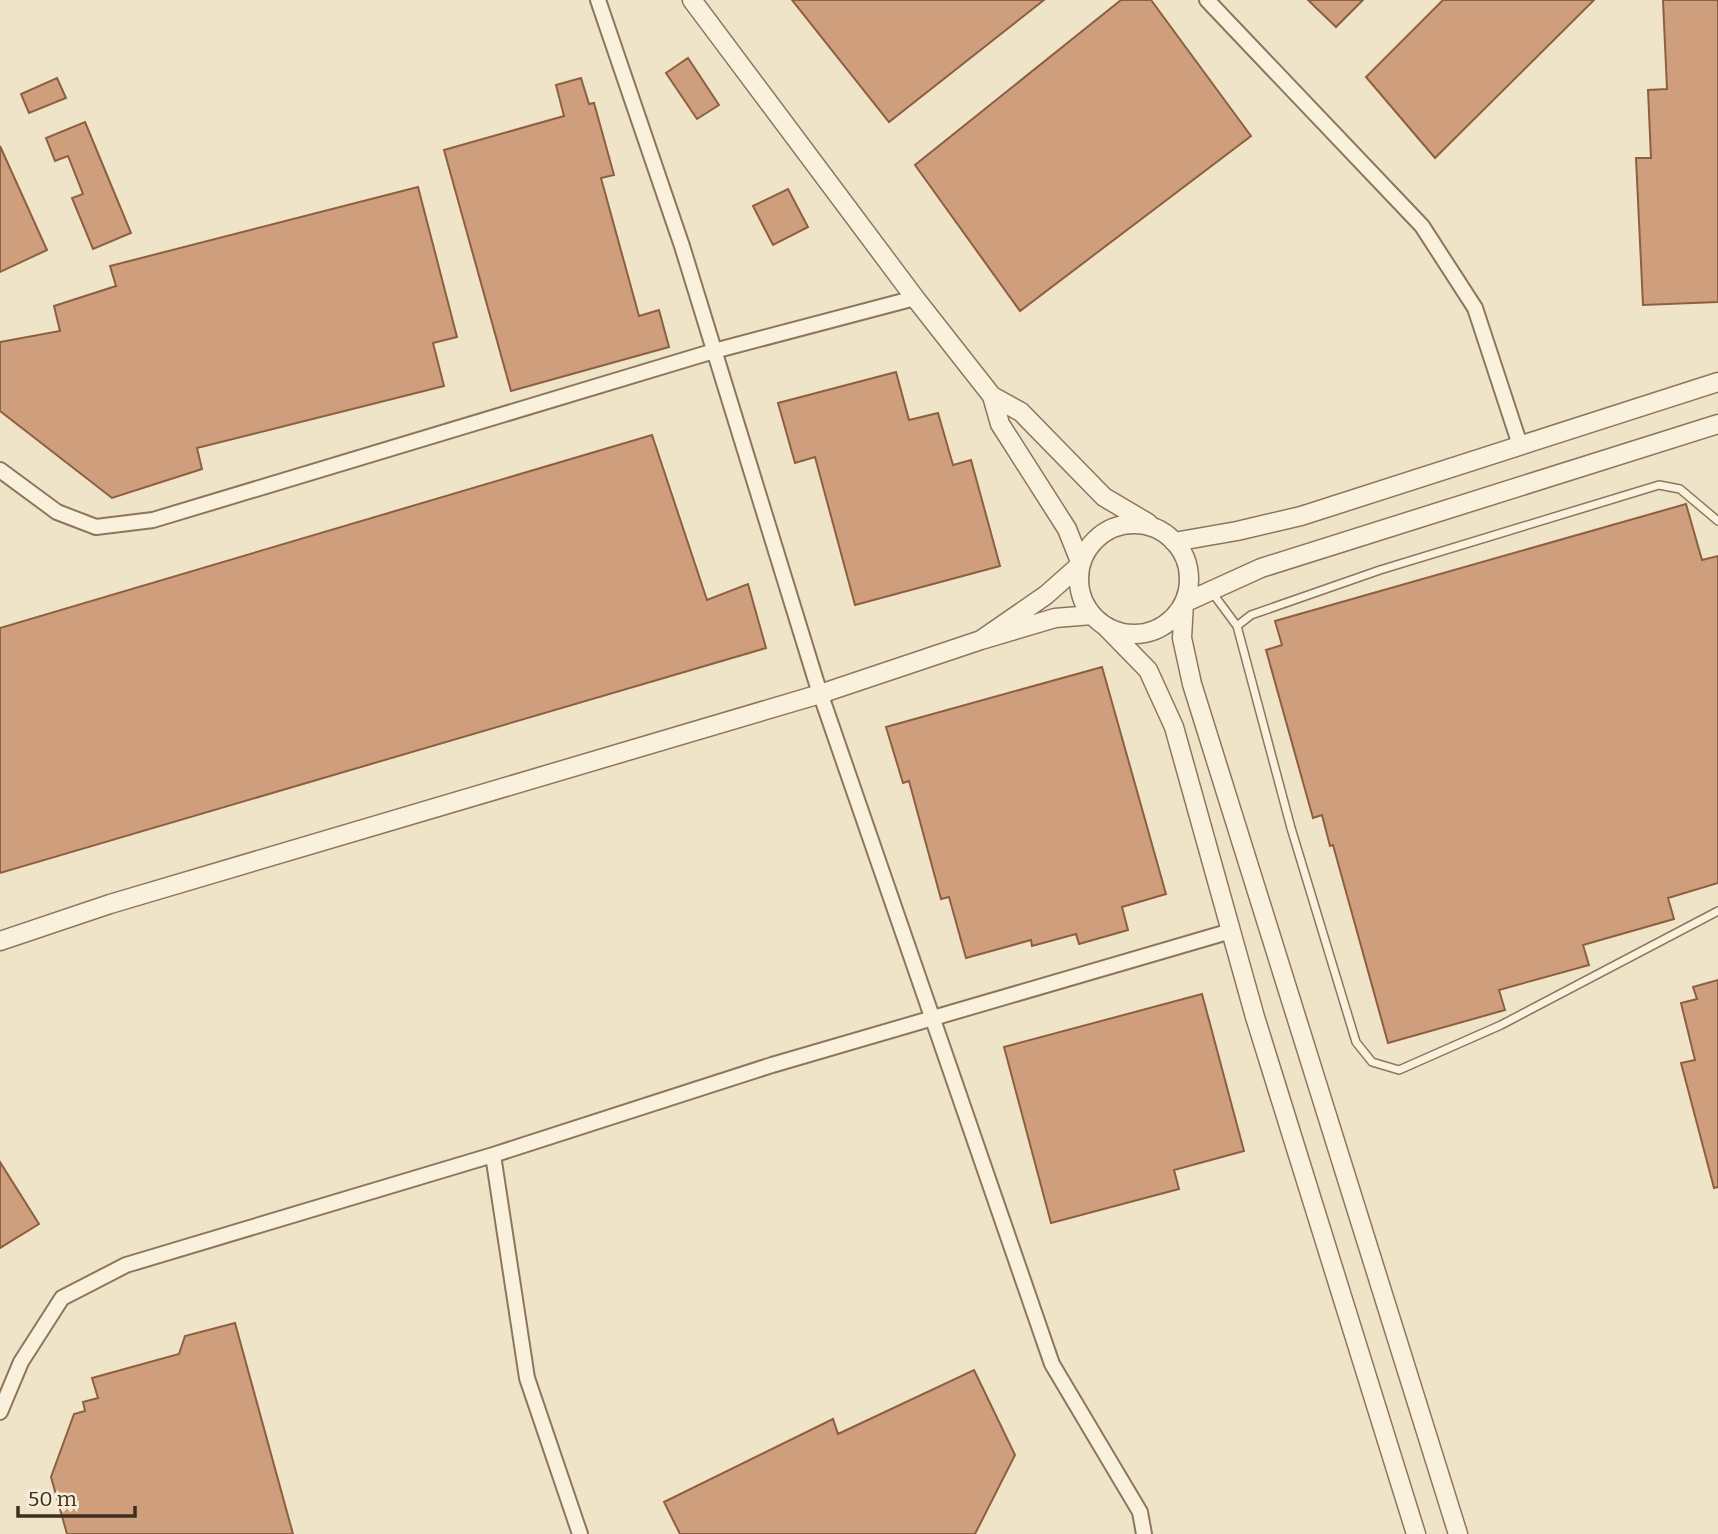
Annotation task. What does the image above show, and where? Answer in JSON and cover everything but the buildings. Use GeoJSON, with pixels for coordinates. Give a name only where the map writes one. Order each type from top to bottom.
{"type":"FeatureCollection","features":[{"type":"Feature","properties":{"kind":"street"},"geometry":{"type":"LineString","coordinates":[[598,0],[682,246],[820,694],[1052,1364],[1140,1512],[1144,1534]]}},
{"type":"Feature","properties":{"kind":"street"},"geometry":{"type":"LineString","coordinates":[[692,0],[915,298],[992,396],[1000,424],[1067,529],[1081,564]]}},
{"type":"Feature","properties":{"kind":"street"},"geometry":{"type":"LineString","coordinates":[[1207,0],[1422,226],[1475,308],[1520,445]]}},
{"type":"Feature","properties":{"kind":"street"},"geometry":{"type":"LineString","coordinates":[[0,470],[57,512],[96,527],[153,520],[714,351],[915,298]]}},
{"type":"Feature","properties":{"kind":"street"},"geometry":{"type":"LineString","coordinates":[[1174,541],[1237,531],[1301,516],[1718,382]]}},
{"type":"Feature","properties":{"kind":"street"},"geometry":{"type":"LineString","coordinates":[[992,396],[1021,412],[1104,497],[1174,541],[1188,567],[1189,585],[1184,603],[1182,638],[1192,684],[1458,1534]]}},
{"type":"Feature","properties":{"kind":"street"},"geometry":{"type":"LineString","coordinates":[[0,941],[163,888],[820,694],[1055,618],[1099,621],[1123,633],[1142,634],[1159,628],[1174,617],[1184,603],[1261,568],[1718,424]]}},
{"type":"Feature","properties":{"kind":"street"},"geometry":{"type":"LineString","coordinates":[[1154,527],[1135,524],[1117,526],[1101,534],[1088,547],[1081,564],[1079,582],[1082,600],[1148,670],[1174,727],[1263,1043],[1416,1534]]}},
{"type":"Feature","properties":{"kind":"street"},"geometry":{"type":"LineString","coordinates":[[981,640],[1046,595],[1081,564]]}},
{"type":"Feature","properties":{"kind":"street"},"geometry":{"type":"LineString","coordinates":[[0,1412],[21,1362],[62,1298],[115,1270],[493,1155],[772,1065],[1231,930]]}},
{"type":"Feature","properties":{"kind":"street"},"geometry":{"type":"LineString","coordinates":[[493,1155],[527,1378],[580,1534]]}},
{"type":"Feature","properties":{"kind":"lane"},"geometry":{"type":"LineString","coordinates":[[1237,626],[1251,615],[1380,570],[1658,485],[1680,489],[1718,521]]}},
{"type":"Feature","properties":{"kind":"lane"},"geometry":{"type":"LineString","coordinates":[[1211,591],[1237,626],[1291,828],[1356,1042],[1372,1062],[1399,1070],[1501,1025],[1718,911]]}}]}
